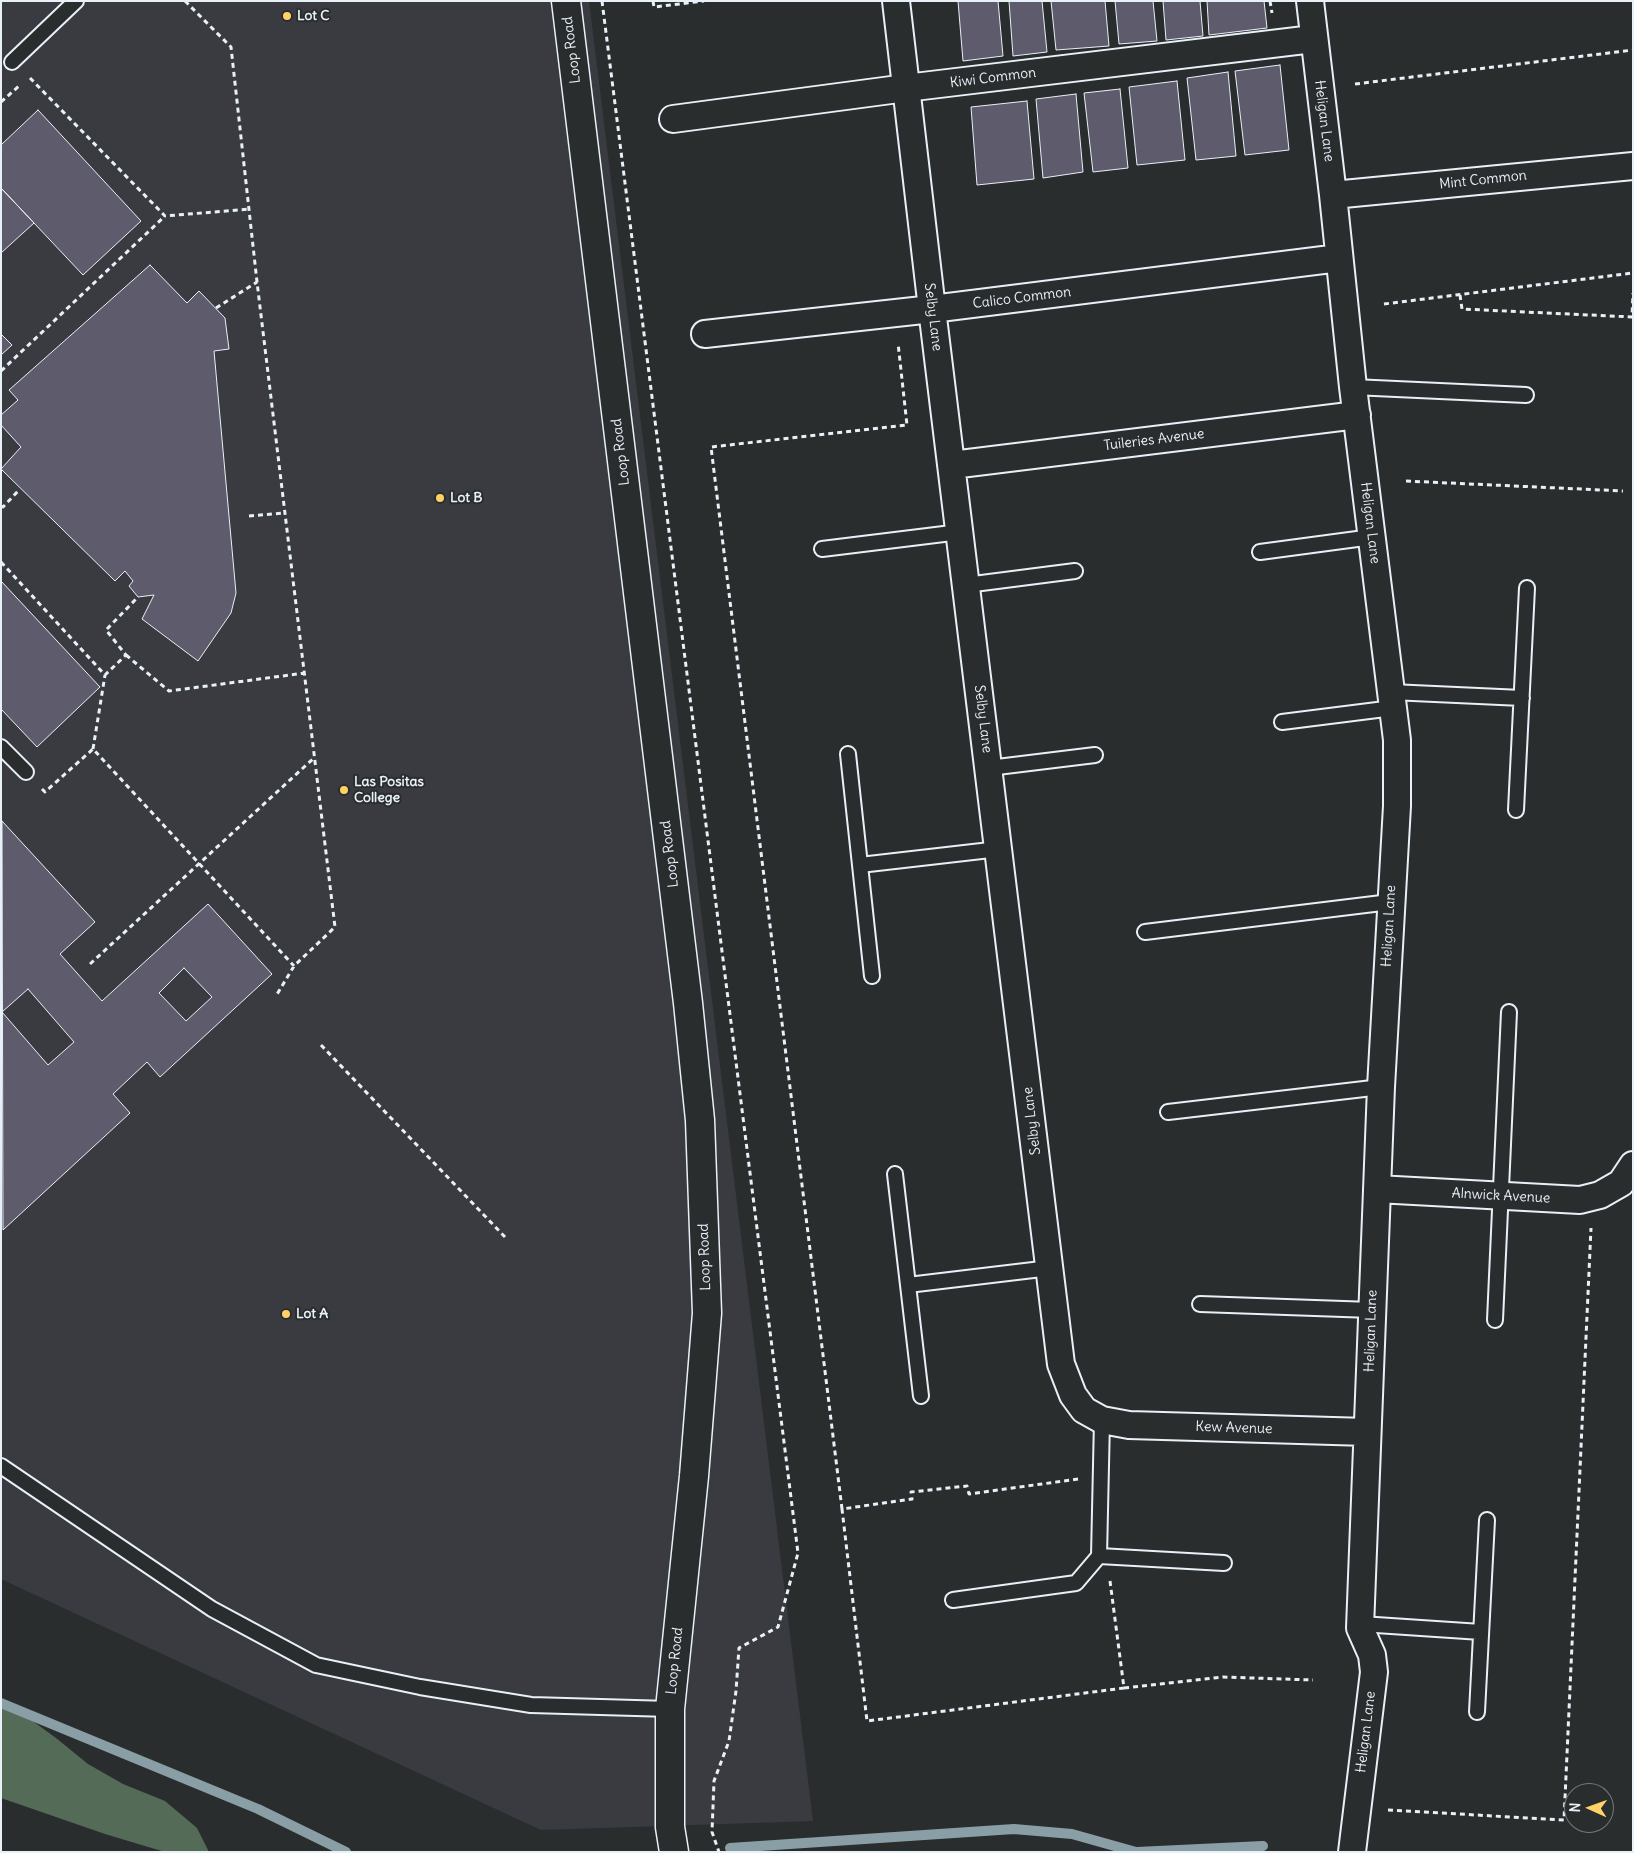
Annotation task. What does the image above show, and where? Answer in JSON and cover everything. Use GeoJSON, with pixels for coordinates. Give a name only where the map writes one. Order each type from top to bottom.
{"type":"FeatureCollection","features":[{"type":"Feature","properties":{"kind":"street","name":"Loop Road"},"geometry":{"type":"LineString","coordinates":[[566,1],[688,1003],[700,1120],[707,1313],[694,1476],[670,1709],[670,1828],[674,1852]]}},
{"type":"Feature","properties":{"kind":"street","name":"Selby Lane"},"geometry":{"type":"LineString","coordinates":[[896,1],[1061,1364],[1073,1395],[1084,1410],[1102,1420]]}},
{"type":"Feature","properties":{"kind":"street","name":"Heligan Lane"},"geometry":{"type":"LineString","coordinates":[[1310,1],[1353,387],[1396,740],[1397,806],[1390,902],[1381,1087],[1361,1626],[1372,1655],[1374,1672],[1352,1852]]}},
{"type":"Feature","properties":{"kind":"street","name":"Kiwi Common"},"geometry":{"type":"LineString","coordinates":[[673,119],[906,88],[1314,39]]}},
{"type":"Feature","properties":{"kind":"street","name":"Mint Common"},"geometry":{"type":"LineString","coordinates":[[1333,195],[1633,166]]}},
{"type":"Feature","properties":{"kind":"street","name":"Calico Common"},"geometry":{"type":"LineString","coordinates":[[705,334],[932,309],[1340,258]]}},
{"type":"Feature","properties":{"kind":"street","name":"Tuileries Avenue"},"geometry":{"type":"LineString","coordinates":[[952,464],[1357,416]]}},
{"type":"Feature","properties":{"kind":"street","name":"Alnwick Avenue"},"geometry":{"type":"LineString","coordinates":[[1377,1189],[1580,1200],[1600,1195],[1627,1174]]}},
{"type":"Feature","properties":{"kind":"street","name":"Kew Avenue"},"geometry":{"type":"LineString","coordinates":[[1102,1420],[1129,1425],[1367,1432]]}},
{"type":"Feature","properties":{"kind":"lane"},"geometry":{"type":"LineString","coordinates":[[12,62],[76,1]]}},
{"type":"Feature","properties":{"kind":"lane"},"geometry":{"type":"LineString","coordinates":[[1353,387],[1526,395]]}},
{"type":"Feature","properties":{"kind":"lane"},"geometry":{"type":"LineString","coordinates":[[822,549],[960,532]]}},
{"type":"Feature","properties":{"kind":"lane"},"geometry":{"type":"LineString","coordinates":[[1260,552],[1372,537]]}},
{"type":"Feature","properties":{"kind":"lane"},"geometry":{"type":"LineString","coordinates":[[966,585],[1075,571]]}},
{"type":"Feature","properties":{"kind":"lane"},"geometry":{"type":"LineString","coordinates":[[1516,810],[1527,588]]}},
{"type":"Feature","properties":{"kind":"lane"},"geometry":{"type":"LineString","coordinates":[[1282,722],[1392,700],[1522,698]]}},
{"type":"Feature","properties":{"kind":"lane"},"geometry":{"type":"LineString","coordinates":[[1,747],[26,772]]}},
{"type":"Feature","properties":{"kind":"lane"},"geometry":{"type":"LineString","coordinates":[[848,754],[872,976]]}},
{"type":"Feature","properties":{"kind":"lane"},"geometry":{"type":"LineString","coordinates":[[989,768],[1095,755]]}},
{"type":"Feature","properties":{"kind":"lane"},"geometry":{"type":"LineString","coordinates":[[860,865],[998,849]]}},
{"type":"Feature","properties":{"kind":"lane"},"geometry":{"type":"LineString","coordinates":[[1145,932],[1390,902]]}},
{"type":"Feature","properties":{"kind":"lane"},"geometry":{"type":"LineString","coordinates":[[1495,1320],[1502,1196],[1508,1012]]}},
{"type":"Feature","properties":{"kind":"lane"},"geometry":{"type":"LineString","coordinates":[[1168,1112],[1381,1087]]}},
{"type":"Feature","properties":{"kind":"lane"},"geometry":{"type":"LineString","coordinates":[[895,1174],[921,1396]]}},
{"type":"Feature","properties":{"kind":"lane"},"geometry":{"type":"LineString","coordinates":[[908,1285],[1050,1268]]}},
{"type":"Feature","properties":{"kind":"lane"},"geometry":{"type":"LineString","coordinates":[[1200,1304],[1372,1310]]}},
{"type":"Feature","properties":{"kind":"lane"},"geometry":{"type":"LineString","coordinates":[[953,1600],[1076,1583],[1103,1556],[1102,1420]]}},
{"type":"Feature","properties":{"kind":"lane"},"geometry":{"type":"LineString","coordinates":[[1,1466],[212,1609],[316,1665],[420,1687],[531,1705],[670,1709]]}},
{"type":"Feature","properties":{"kind":"lane"},"geometry":{"type":"LineString","coordinates":[[1477,1712],[1487,1520]]}},
{"type":"Feature","properties":{"kind":"lane"},"geometry":{"type":"LineString","coordinates":[[1103,1556],[1224,1564]]}},
{"type":"Feature","properties":{"kind":"lane"},"geometry":{"type":"LineString","coordinates":[[1361,1626],[1481,1632]]}},
{"type":"Feature","properties":{"kind":"path"},"geometry":{"type":"LineString","coordinates":[[186,1],[231,47],[257,282],[335,926],[294,966],[276,996]]}},
{"type":"Feature","properties":{"kind":"path"},"geometry":{"type":"LineString","coordinates":[[653,1],[654,8],[704,1]]}},
{"type":"Feature","properties":{"kind":"path"},"geometry":{"type":"LineString","coordinates":[[1355,84],[1633,50]]}},
{"type":"Feature","properties":{"kind":"path"},"geometry":{"type":"LineString","coordinates":[[1,102],[29,76],[165,216]]}},
{"type":"Feature","properties":{"kind":"path"},"geometry":{"type":"LineString","coordinates":[[1,371],[165,216],[250,209]]}},
{"type":"Feature","properties":{"kind":"path"},"geometry":{"type":"LineString","coordinates":[[1384,304],[1633,273]]}},
{"type":"Feature","properties":{"kind":"path"},"geometry":{"type":"LineString","coordinates":[[216,308],[257,282]]}},
{"type":"Feature","properties":{"kind":"path"},"geometry":{"type":"LineString","coordinates":[[1460,295],[1462,309],[1632,317],[1633,293]]}},
{"type":"Feature","properties":{"kind":"path"},"geometry":{"type":"LineString","coordinates":[[842,1509],[711,447],[907,425],[894,313]]}},
{"type":"Feature","properties":{"kind":"path"},"geometry":{"type":"LineString","coordinates":[[1406,481],[1623,491]]}},
{"type":"Feature","properties":{"kind":"path"},"geometry":{"type":"LineString","coordinates":[[1,506],[20,489]]}},
{"type":"Feature","properties":{"kind":"path"},"geometry":{"type":"LineString","coordinates":[[249,516],[285,513]]}},
{"type":"Feature","properties":{"kind":"path"},"geometry":{"type":"LineString","coordinates":[[1,562],[105,675]]}},
{"type":"Feature","properties":{"kind":"path"},"geometry":{"type":"LineString","coordinates":[[138,597],[106,630],[126,654],[169,691],[305,673]]}},
{"type":"Feature","properties":{"kind":"path"},"geometry":{"type":"LineString","coordinates":[[26,772],[45,792],[93,749],[105,675],[126,654]]}},
{"type":"Feature","properties":{"kind":"path"},"geometry":{"type":"LineString","coordinates":[[93,749],[294,966]]}},
{"type":"Feature","properties":{"kind":"path"},"geometry":{"type":"LineString","coordinates":[[90,964],[315,757]]}},
{"type":"Feature","properties":{"kind":"path"},"geometry":{"type":"LineString","coordinates":[[321,1045],[505,1237]]}},
{"type":"Feature","properties":{"kind":"path"},"geometry":{"type":"LineString","coordinates":[[1383,1809],[1564,1820],[1592,1197]]}},
{"type":"Feature","properties":{"kind":"path"},"geometry":{"type":"LineString","coordinates":[[1103,1556],[1124,1688],[1223,1677],[1313,1680]]}},
{"type":"Feature","properties":{"kind":"shaded area","name":"Las Positas College"},"geometry":{"type":"Polygon","coordinates":[[[1,1],[589,1],[813,1821],[541,1830],[1,1579],[1,1]]]}},
{"type":"Feature","properties":{"kind":"green space"},"geometry":{"type":"Polygon","coordinates":[[[1,1698],[88,1764],[123,1784],[165,1801],[197,1828],[209,1852],[165,1852],[105,1834],[1,1798],[1,1698]]]}},
{"type":"Feature","properties":{"kind":"building"},"geometry":{"type":"Polygon","coordinates":[[[958,1],[998,1],[1003,56],[963,61],[958,1]]]}},
{"type":"Feature","properties":{"kind":"building"},"geometry":{"type":"Polygon","coordinates":[[[1009,1],[1042,1],[1047,52],[1013,56],[1009,1]]]}},
{"type":"Feature","properties":{"kind":"building"},"geometry":{"type":"Polygon","coordinates":[[[1051,1],[1105,1],[1109,46],[1056,50],[1051,1]]]}},
{"type":"Feature","properties":{"kind":"building"},"geometry":{"type":"Polygon","coordinates":[[[1115,1],[1153,1],[1157,41],[1119,44],[1115,1]]]}},
{"type":"Feature","properties":{"kind":"building"},"geometry":{"type":"Polygon","coordinates":[[[1163,1],[1200,1],[1203,36],[1166,40],[1163,1]]]}},
{"type":"Feature","properties":{"kind":"building"},"geometry":{"type":"Polygon","coordinates":[[[1207,1],[1264,1],[1267,28],[1209,35],[1207,1]]]}},
{"type":"Feature","properties":{"kind":"building"},"geometry":{"type":"Polygon","coordinates":[[[1280,65],[1289,150],[1245,155],[1235,71],[1280,65]]]}},
{"type":"Feature","properties":{"kind":"building"},"geometry":{"type":"Polygon","coordinates":[[[1228,72],[1236,156],[1196,160],[1187,78],[1228,72]]]}},
{"type":"Feature","properties":{"kind":"building"},"geometry":{"type":"Polygon","coordinates":[[[1177,81],[1185,160],[1137,165],[1129,87],[1177,81]]]}},
{"type":"Feature","properties":{"kind":"building"},"geometry":{"type":"Polygon","coordinates":[[[1120,89],[1128,168],[1093,172],[1084,93],[1120,89]]]}},
{"type":"Feature","properties":{"kind":"building"},"geometry":{"type":"Polygon","coordinates":[[[1076,94],[1083,172],[1043,178],[1036,99],[1076,94]]]}},
{"type":"Feature","properties":{"kind":"building"},"geometry":{"type":"Polygon","coordinates":[[[1027,101],[1034,179],[977,185],[971,107],[1027,101]]]}},
{"type":"Feature","properties":{"kind":"building"},"geometry":{"type":"Polygon","coordinates":[[[38,110],[141,221],[83,275],[1,188],[1,145],[38,110]]]}},
{"type":"Feature","properties":{"kind":"building"},"geometry":{"type":"Polygon","coordinates":[[[1,188],[34,223],[1,253],[1,188]]]}},
{"type":"Feature","properties":{"kind":"building"},"geometry":{"type":"Polygon","coordinates":[[[150,265],[187,303],[199,291],[225,318],[229,349],[214,351],[236,593],[231,613],[198,661],[142,619],[154,595],[138,597],[129,586],[133,581],[125,571],[115,581],[1,469],[21,447],[1,425],[1,415],[18,400],[9,390],[150,265]]]}},
{"type":"Feature","properties":{"kind":"building"},"geometry":{"type":"Polygon","coordinates":[[[1,334],[12,345],[1,355],[1,334]]]}},
{"type":"Feature","properties":{"kind":"building"},"geometry":{"type":"Polygon","coordinates":[[[1,581],[100,687],[37,747],[1,709],[1,581]]]}},
{"type":"Feature","properties":{"kind":"building"},"geometry":{"type":"Polygon","coordinates":[[[2,821],[95,922],[60,954],[102,1001],[208,904],[272,974],[160,1077],[147,1062],[113,1094],[130,1113],[3,1230],[2,1013],[48,1065],[74,1042],[28,989],[2,1012],[2,821]],[[184,968],[159,993],[186,1021],[212,997],[184,968]]]}},
{"type":"Feature","properties":{"kind":"waterway"},"geometry":{"type":"LineString","coordinates":[[1,1703],[258,1809],[346,1852]]}},
{"type":"Feature","properties":{"kind":"waterway"},"geometry":{"type":"LineString","coordinates":[[730,1848],[1014,1829],[1072,1834],[1136,1852]]}},
{"type":"Feature","properties":{"kind":"waterway"},"geometry":{"type":"LineString","coordinates":[[1137,1852],[1263,1846]]}},
{"type":"Feature","properties":{"kind":"place","name":"Lot C"},"geometry":{"type":"Point","coordinates":[287,16]}},
{"type":"Feature","properties":{"kind":"place","name":"Lot B"},"geometry":{"type":"Point","coordinates":[440,498]}},
{"type":"Feature","properties":{"kind":"place","name":"Las Positas College"},"geometry":{"type":"Point","coordinates":[344,790]}},
{"type":"Feature","properties":{"kind":"place","name":"Lot A"},"geometry":{"type":"Point","coordinates":[286,1314]}}]}
